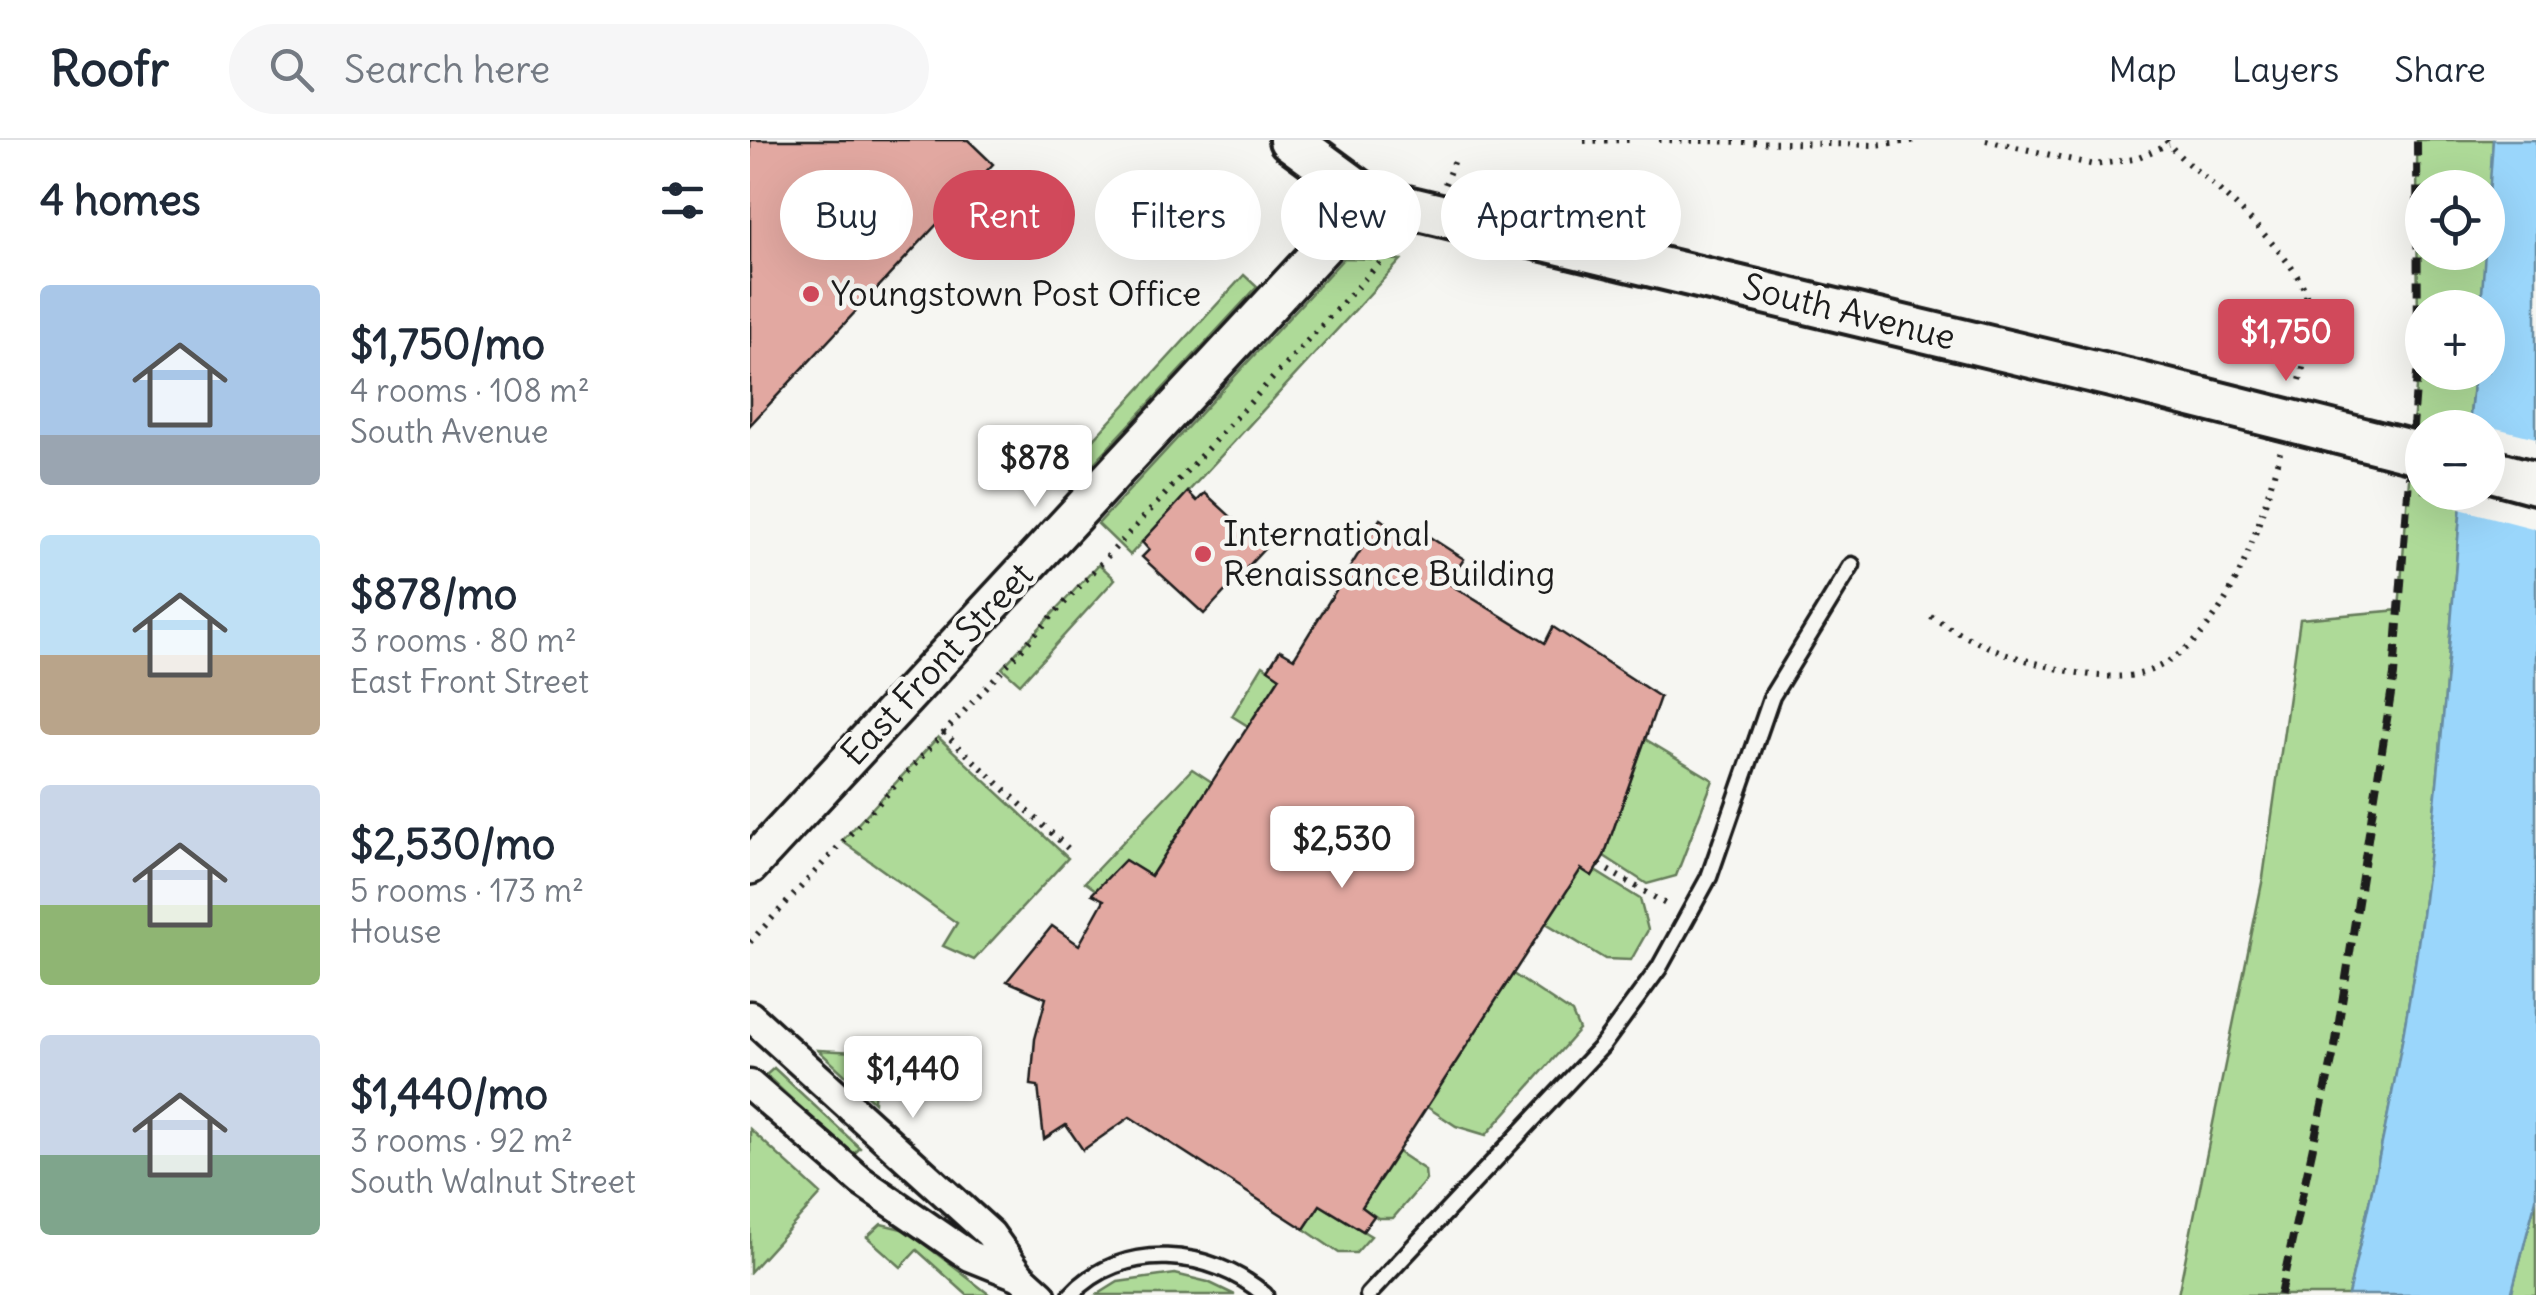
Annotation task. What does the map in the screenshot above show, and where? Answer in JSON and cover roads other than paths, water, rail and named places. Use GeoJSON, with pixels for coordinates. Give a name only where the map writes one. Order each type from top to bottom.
{"type":"FeatureCollection","features":[{"type":"Feature","properties":{"kind":"main road","name":"South Avenue"},"geometry":{"type":"LineString","coordinates":[[1290,140],[1330,170]]}},
{"type":"Feature","properties":{"kind":"main road","name":"South Avenue"},"geometry":{"type":"LineString","coordinates":[[1421,211],[2405,450]]}},
{"type":"Feature","properties":{"kind":"main road"},"geometry":{"type":"LineString","coordinates":[[2505,475],[2536,483]]}},
{"type":"Feature","properties":{"kind":"street","name":"East Front Street"},"geometry":{"type":"LineString","coordinates":[[750,866],[1311,260]]}},
{"type":"Feature","properties":{"kind":"street"},"geometry":{"type":"LineString","coordinates":[[750,1016],[990,1234],[1030,1286]]}},
{"type":"Feature","properties":{"kind":"street"},"geometry":{"type":"LineString","coordinates":[[750,1085],[861,1181],[970,1256],[1030,1286]]}},
{"type":"Feature","properties":{"kind":"lane"},"geometry":{"type":"LineString","coordinates":[[1368,1295],[1613,1033],[1659,968],[1709,877],[1772,696],[1852,566]]}},
{"type":"Feature","properties":{"kind":"lane"},"geometry":{"type":"LineString","coordinates":[[1071,1295],[1098,1271],[1130,1260],[1167,1256],[1193,1258],[1228,1271],[1265,1295]]}},
{"type":"Feature","properties":{"kind":"water"},"geometry":{"type":"Polygon","coordinates":[[[2493,140],[2536,140],[2536,1199],[2511,1295],[2348,1295],[2406,1022],[2420,930],[2439,767],[2461,510],[2505,510],[2505,410],[2471,410],[2472,390],[2505,390],[2505,290],[2482,290],[2484,270],[2505,270],[2505,170],[2491,170],[2493,140]]]}},
{"type":"Feature","properties":{"kind":"railway"},"geometry":{"type":"LineString","coordinates":[[2280,1295],[2335,1047],[2394,675],[2418,361],[2417,140]]}},
{"type":"Feature","properties":{"kind":"place","name":"Youngstown Post Office"},"geometry":{"type":"Point","coordinates":[811,294]}},
{"type":"Feature","properties":{"kind":"place","name":"International Renaissance Building"},"geometry":{"type":"Point","coordinates":[1203,554]}}]}
